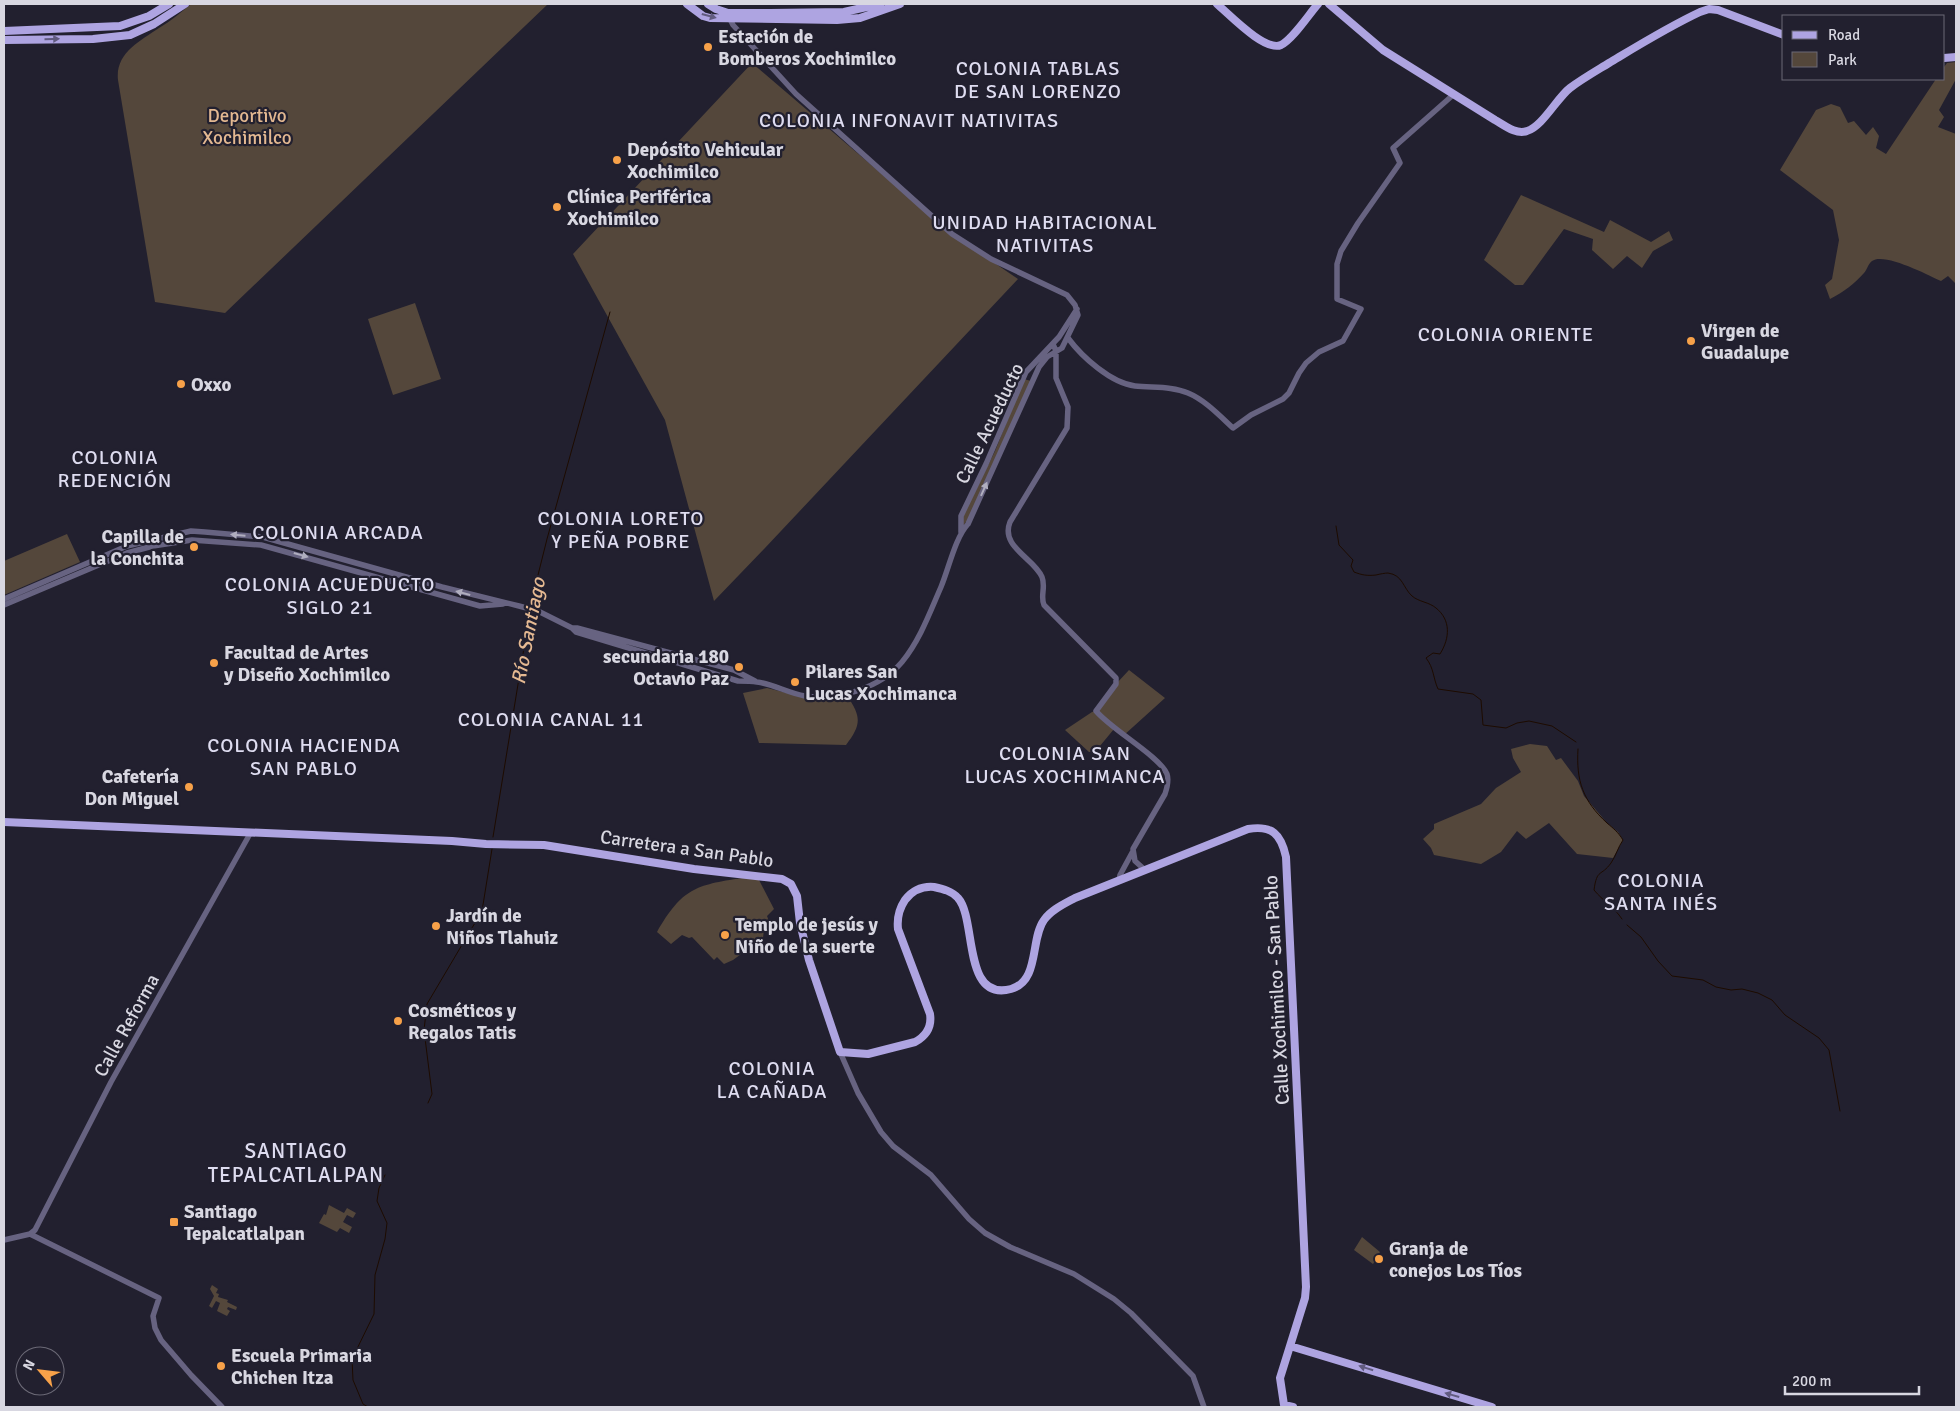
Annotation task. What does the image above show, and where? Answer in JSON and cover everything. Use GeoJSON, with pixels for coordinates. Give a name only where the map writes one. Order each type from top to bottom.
{"type":"FeatureCollection","features":[{"type":"Feature","properties":{"kind":"main road"},"geometry":{"type":"LineString","coordinates":[[4,31],[120,26],[149,16],[169,4]]}},
{"type":"Feature","properties":{"kind":"main road"},"geometry":{"type":"LineString","coordinates":[[4,40],[129,39],[185,4]]}},
{"type":"Feature","properties":{"kind":"main road"},"geometry":{"type":"LineString","coordinates":[[687,4],[703,16],[710,18],[844,12],[880,4]]}},
{"type":"Feature","properties":{"kind":"main road"},"geometry":{"type":"LineString","coordinates":[[708,4],[732,16],[845,20],[860,18],[900,4]]}},
{"type":"Feature","properties":{"kind":"main road"},"geometry":{"type":"LineString","coordinates":[[1217,4],[1264,43],[1272,46],[1280,45],[1287,40],[1318,4]]}},
{"type":"Feature","properties":{"kind":"main road"},"geometry":{"type":"LineString","coordinates":[[1329,4],[1383,50],[1453,95],[1518,132],[1528,131],[1572,87],[1630,50],[1700,12],[1709,9],[1718,10],[1782,34]]}},
{"type":"Feature","properties":{"kind":"main road"},"geometry":{"type":"LineString","coordinates":[[120,26],[127,29],[129,39]]}},
{"type":"Feature","properties":{"kind":"main road"},"geometry":{"type":"LineString","coordinates":[[4,822],[251,832]]}},
{"type":"Feature","properties":{"kind":"main road","name":"Calle Xochimilco - San Pablo"},"geometry":{"type":"LineString","coordinates":[[1144,870],[1248,829],[1259,827],[1271,830],[1283,843],[1286,866],[1306,1288],[1305,1298],[1280,1378],[1287,1406]]}},
{"type":"Feature","properties":{"kind":"main road","name":"Carretera a San Pablo"},"geometry":{"type":"LineString","coordinates":[[251,832],[486,844],[544,845],[694,869],[782,879],[791,884],[797,896],[800,923],[809,960],[840,1052]]}},
{"type":"Feature","properties":{"kind":"main road"},"geometry":{"type":"LineString","coordinates":[[840,1052],[868,1054],[915,1042],[922,1038],[930,1026],[930,1014],[897,922],[902,904],[910,894],[918,889],[926,886],[941,888],[957,897],[964,907],[976,969],[984,982],[1006,990],[1017,986],[1027,976],[1032,963],[1037,934],[1044,919],[1075,898],[1144,870]]}},
{"type":"Feature","properties":{"kind":"main road"},"geometry":{"type":"LineString","coordinates":[[1290,1346],[1492,1407]]}},
{"type":"Feature","properties":{"kind":"street","name":"Calle Acueducto"},"geometry":{"type":"LineString","coordinates":[[732,16],[796,94],[952,234],[990,259],[1067,295],[1076,309],[1069,328],[1068,338],[1059,349],[1042,362],[1033,378],[968,524],[961,532]]}},
{"type":"Feature","properties":{"kind":"street"},"geometry":{"type":"LineString","coordinates":[[1068,338],[1089,361],[1108,374],[1132,385],[1171,388],[1189,393],[1233,428],[1251,415],[1283,399],[1289,393],[1306,362],[1319,352],[1343,341],[1361,310],[1337,298],[1338,260],[1348,238],[1398,166],[1399,160],[1393,148],[1453,95]]}},
{"type":"Feature","properties":{"kind":"street","name":"Calle Acueducto"},"geometry":{"type":"LineString","coordinates":[[4,605],[127,552],[177,538],[191,531],[263,537],[482,598],[538,611],[572,628],[576,632],[738,681],[755,681],[807,696],[839,695],[860,690],[890,673],[902,662],[922,629],[949,568],[961,532],[961,516],[1024,376],[1040,356],[1069,328]]}},
{"type":"Feature","properties":{"kind":"street"},"geometry":{"type":"LineString","coordinates":[[1053,344],[1059,349]]}},
{"type":"Feature","properties":{"kind":"street"},"geometry":{"type":"LineString","coordinates":[[1059,349],[1074,346]]}},
{"type":"Feature","properties":{"kind":"street"},"geometry":{"type":"LineString","coordinates":[[1059,349],[1055,370],[1068,407],[1067,428],[1010,522],[1008,536],[1012,544],[1031,562],[1042,577],[1044,605],[1116,678],[1116,684],[1096,711],[1106,722],[1154,758],[1167,775],[1168,787],[1165,794],[1133,849],[1119,880]]}},
{"type":"Feature","properties":{"kind":"street"},"geometry":{"type":"LineString","coordinates":[[1024,376],[1033,378]]}},
{"type":"Feature","properties":{"kind":"street","name":"Calle Acueducto"},"geometry":{"type":"LineString","coordinates":[[4,599],[127,546],[177,538],[261,545],[480,606],[510,604]]}},
{"type":"Feature","properties":{"kind":"street"},"geometry":{"type":"LineString","coordinates":[[356,571],[358,564]]}},
{"type":"Feature","properties":{"kind":"street","name":"Calle Reforma"},"geometry":{"type":"LineString","coordinates":[[30,1234],[35,1230],[111,1082],[251,832]]}},
{"type":"Feature","properties":{"kind":"street"},"geometry":{"type":"LineString","coordinates":[[1133,849],[1135,861],[1144,870]]}},
{"type":"Feature","properties":{"kind":"street"},"geometry":{"type":"LineString","coordinates":[[840,1052],[858,1093],[881,1132],[893,1146],[930,1175],[976,1226],[997,1240],[1074,1274],[1108,1294],[1132,1313],[1193,1376],[1204,1407]]}},
{"type":"Feature","properties":{"kind":"street"},"geometry":{"type":"LineString","coordinates":[[4,1240],[30,1234],[159,1298],[153,1316],[154,1328],[190,1375],[222,1407]]}},
{"type":"Feature","properties":{"kind":"green space","name":"Deportivo Xochimilco"},"geometry":{"type":"Polygon","coordinates":[[[191,4],[548,4],[225,313],[155,302],[118,80],[120,62],[130,49],[191,4]]]}},
{"type":"Feature","properties":{"kind":"green space"},"geometry":{"type":"Polygon","coordinates":[[[1956,62],[1956,79],[1939,110],[1944,117],[1938,127],[1956,134],[1956,284],[1948,276],[1941,281],[1906,265],[1886,259],[1878,259],[1871,262],[1865,272],[1853,284],[1830,299],[1825,285],[1832,279],[1839,240],[1833,210],[1780,170],[1816,110],[1831,104],[1840,107],[1848,123],[1854,121],[1866,135],[1873,127],[1879,136],[1876,148],[1886,154],[1935,80],[1945,80],[1945,66],[1947,63],[1956,62]]]}},
{"type":"Feature","properties":{"kind":"green space"},"geometry":{"type":"Polygon","coordinates":[[[752,63],[952,234],[1018,279],[714,601],[665,420],[573,254],[752,63]]]}},
{"type":"Feature","properties":{"kind":"green space"},"geometry":{"type":"Polygon","coordinates":[[[1521,195],[1604,232],[1610,220],[1651,242],[1669,231],[1673,240],[1653,251],[1642,268],[1627,256],[1613,269],[1592,250],[1593,239],[1564,229],[1523,285],[1515,285],[1484,260],[1521,195]]]}},
{"type":"Feature","properties":{"kind":"green space"},"geometry":{"type":"Polygon","coordinates":[[[415,303],[441,379],[393,395],[368,319],[415,303]]]}},
{"type":"Feature","properties":{"kind":"green space"},"geometry":{"type":"Polygon","coordinates":[[[1024,379],[1031,381],[969,518],[963,526],[963,516],[995,451],[1024,379]]]}},
{"type":"Feature","properties":{"kind":"green space"},"geometry":{"type":"Polygon","coordinates":[[[67,534],[80,562],[4,595],[4,561],[67,534]]]}},
{"type":"Feature","properties":{"kind":"green space"},"geometry":{"type":"Polygon","coordinates":[[[1129,670],[1165,698],[1123,736],[1114,729],[1095,752],[1089,752],[1065,730],[1096,711],[1129,670]]]}},
{"type":"Feature","properties":{"kind":"green space"},"geometry":{"type":"Polygon","coordinates":[[[767,688],[811,699],[847,696],[857,715],[858,721],[855,732],[846,745],[759,743],[743,693],[767,688]]]}},
{"type":"Feature","properties":{"kind":"green space"},"geometry":{"type":"Polygon","coordinates":[[[1530,744],[1547,746],[1556,760],[1561,758],[1578,781],[1584,796],[1607,823],[1618,832],[1623,840],[1613,858],[1577,854],[1549,823],[1526,839],[1517,831],[1501,852],[1481,864],[1434,855],[1423,839],[1434,829],[1434,824],[1481,804],[1496,788],[1521,772],[1513,758],[1511,749],[1530,744]]]}},
{"type":"Feature","properties":{"kind":"green space"},"geometry":{"type":"Polygon","coordinates":[[[742,878],[758,878],[774,909],[767,916],[770,924],[764,929],[763,938],[733,960],[724,964],[717,957],[714,960],[692,937],[689,938],[682,935],[671,944],[657,932],[674,906],[691,892],[712,883],[742,878]]]}},
{"type":"Feature","properties":{"kind":"green space"},"geometry":{"type":"Polygon","coordinates":[[[329,1205],[344,1213],[347,1208],[356,1213],[353,1218],[347,1215],[343,1222],[352,1227],[349,1233],[340,1228],[337,1232],[319,1223],[324,1214],[326,1215],[329,1205]]]}},
{"type":"Feature","properties":{"kind":"green space"},"geometry":{"type":"Polygon","coordinates":[[[1362,1237],[1380,1252],[1373,1264],[1354,1250],[1362,1237]]]}},
{"type":"Feature","properties":{"kind":"green space"},"geometry":{"type":"Polygon","coordinates":[[[212,1285],[218,1289],[216,1293],[219,1294],[218,1297],[228,1300],[227,1302],[237,1307],[236,1310],[228,1307],[227,1309],[230,1311],[227,1316],[217,1311],[220,1303],[216,1301],[212,1308],[209,1306],[214,1296],[210,1289],[212,1285]]]}},
{"type":"Feature","properties":{"kind":"waterway","name":"Río Santiago"},"geometry":{"type":"LineString","coordinates":[[530,607],[610,312]]}},
{"type":"Feature","properties":{"kind":"waterway"},"geometry":{"type":"LineString","coordinates":[[1336,526],[1339,545],[1353,560],[1351,566],[1354,572],[1362,575],[1393,574],[1400,579],[1412,596],[1433,606],[1441,613],[1446,624],[1446,642],[1440,654],[1433,653],[1426,658],[1431,666],[1438,689],[1473,694],[1481,700],[1483,725],[1506,728],[1517,723],[1529,721],[1552,726],[1576,742]]}},
{"type":"Feature","properties":{"kind":"waterway","name":"Río Santiago"},"geometry":{"type":"LineString","coordinates":[[493,837],[530,611]]}},
{"type":"Feature","properties":{"kind":"waterway"},"geometry":{"type":"LineString","coordinates":[[1578,749],[1578,771],[1583,790],[1592,807],[1623,840],[1611,863],[1598,875],[1594,890],[1622,919]]}},
{"type":"Feature","properties":{"kind":"waterway","name":"Río Santiago"},"geometry":{"type":"LineString","coordinates":[[428,1103],[432,1094],[424,1030],[427,1004],[482,911],[492,849]]}},
{"type":"Feature","properties":{"kind":"waterway"},"geometry":{"type":"LineString","coordinates":[[1627,925],[1641,937],[1658,961],[1672,976],[1703,980],[1716,987],[1731,990],[1742,989],[1758,993],[1772,1000],[1785,1015],[1819,1038],[1829,1050],[1840,1111]]}},
{"type":"Feature","properties":{"kind":"waterway","name":"Río Santiago"},"geometry":{"type":"LineString","coordinates":[[368,1407],[363,1404],[353,1380],[352,1359],[374,1314],[375,1275],[385,1239],[387,1223],[377,1201],[379,1188],[385,1175]]}},
{"type":"Feature","properties":{"kind":"place","name":"Estación de Bomberos Xochimilco"},"geometry":{"type":"Point","coordinates":[708,47]}},
{"type":"Feature","properties":{"kind":"place","name":"Depósito Vehicular Xochimilco"},"geometry":{"type":"Point","coordinates":[617,160]}},
{"type":"Feature","properties":{"kind":"place","name":"Clínica Periférica Xochimilco"},"geometry":{"type":"Point","coordinates":[557,207]}},
{"type":"Feature","properties":{"kind":"place","name":"Virgen de Guadalupe"},"geometry":{"type":"Point","coordinates":[1691,341]}},
{"type":"Feature","properties":{"kind":"place","name":"Oxxo"},"geometry":{"type":"Point","coordinates":[181,384]}},
{"type":"Feature","properties":{"kind":"place","name":"Capilla de la Conchita"},"geometry":{"type":"Point","coordinates":[194,547]}},
{"type":"Feature","properties":{"kind":"place","name":"Facultad de Artes y Diseño Xochimilco"},"geometry":{"type":"Point","coordinates":[214,663]}},
{"type":"Feature","properties":{"kind":"place","name":"secundaria 180 Octavio Paz"},"geometry":{"type":"Point","coordinates":[739,667]}},
{"type":"Feature","properties":{"kind":"place","name":"Pilares San Lucas Xochimanca"},"geometry":{"type":"Point","coordinates":[795,682]}},
{"type":"Feature","properties":{"kind":"place","name":"Cafetería Don Miguel"},"geometry":{"type":"Point","coordinates":[189,787]}},
{"type":"Feature","properties":{"kind":"place","name":"Jardín de Niños Tlahuiz"},"geometry":{"type":"Point","coordinates":[436,926]}},
{"type":"Feature","properties":{"kind":"place","name":"Templo de jesús y Niño de la suerte"},"geometry":{"type":"Point","coordinates":[725,935]}},
{"type":"Feature","properties":{"kind":"place","name":"Cosméticos y Regalos Tatis"},"geometry":{"type":"Point","coordinates":[398,1021]}},
{"type":"Feature","properties":{"kind":"place","name":"Santiago Tepalcatlalpan"},"geometry":{"type":"Point","coordinates":[174,1222]}},
{"type":"Feature","properties":{"kind":"place","name":"Granja de conejos Los Tíos"},"geometry":{"type":"Point","coordinates":[1379,1259]}},
{"type":"Feature","properties":{"kind":"place","name":"Escuela Primaria Chichen Itza"},"geometry":{"type":"Point","coordinates":[221,1366]}},
{"type":"Feature","properties":{"kind":"district","name":"COLONIA TABLAS DE SAN LORENZO"},"geometry":{"type":"Point","coordinates":[1038,80]}},
{"type":"Feature","properties":{"kind":"district","name":"COLONIA INFONAVIT NATIVITAS"},"geometry":{"type":"Point","coordinates":[909,120]}},
{"type":"Feature","properties":{"kind":"district","name":"UNIDAD HABITACIONAL NATIVITAS"},"geometry":{"type":"Point","coordinates":[1045,234]}},
{"type":"Feature","properties":{"kind":"district","name":"COLONIA ORIENTE"},"geometry":{"type":"Point","coordinates":[1506,334]}},
{"type":"Feature","properties":{"kind":"district","name":"COLONIA REDENCIÓN"},"geometry":{"type":"Point","coordinates":[115,468]}},
{"type":"Feature","properties":{"kind":"district","name":"COLONIA LORETO Y PEÑA POBRE"},"geometry":{"type":"Point","coordinates":[621,530]}},
{"type":"Feature","properties":{"kind":"district","name":"COLONIA ARCADA"},"geometry":{"type":"Point","coordinates":[338,532]}},
{"type":"Feature","properties":{"kind":"district","name":"COLONIA ACUEDUCTO SIGLO 21"},"geometry":{"type":"Point","coordinates":[330,596]}},
{"type":"Feature","properties":{"kind":"district","name":"COLONIA CANAL 11"},"geometry":{"type":"Point","coordinates":[551,719]}},
{"type":"Feature","properties":{"kind":"district","name":"COLONIA HACIENDA SAN PABLO"},"geometry":{"type":"Point","coordinates":[304,756]}},
{"type":"Feature","properties":{"kind":"district","name":"COLONIA SAN LUCAS XOCHIMANCA"},"geometry":{"type":"Point","coordinates":[1065,764]}},
{"type":"Feature","properties":{"kind":"district","name":"COLONIA SANTA INÉS"},"geometry":{"type":"Point","coordinates":[1661,892]}},
{"type":"Feature","properties":{"kind":"district","name":"COLONIA LA CAÑADA"},"geometry":{"type":"Point","coordinates":[772,1080]}},
{"type":"Feature","properties":{"kind":"district","name":"SANTIAGO TEPALCATLALPAN"},"geometry":{"type":"Point","coordinates":[296,1163]}}]}
